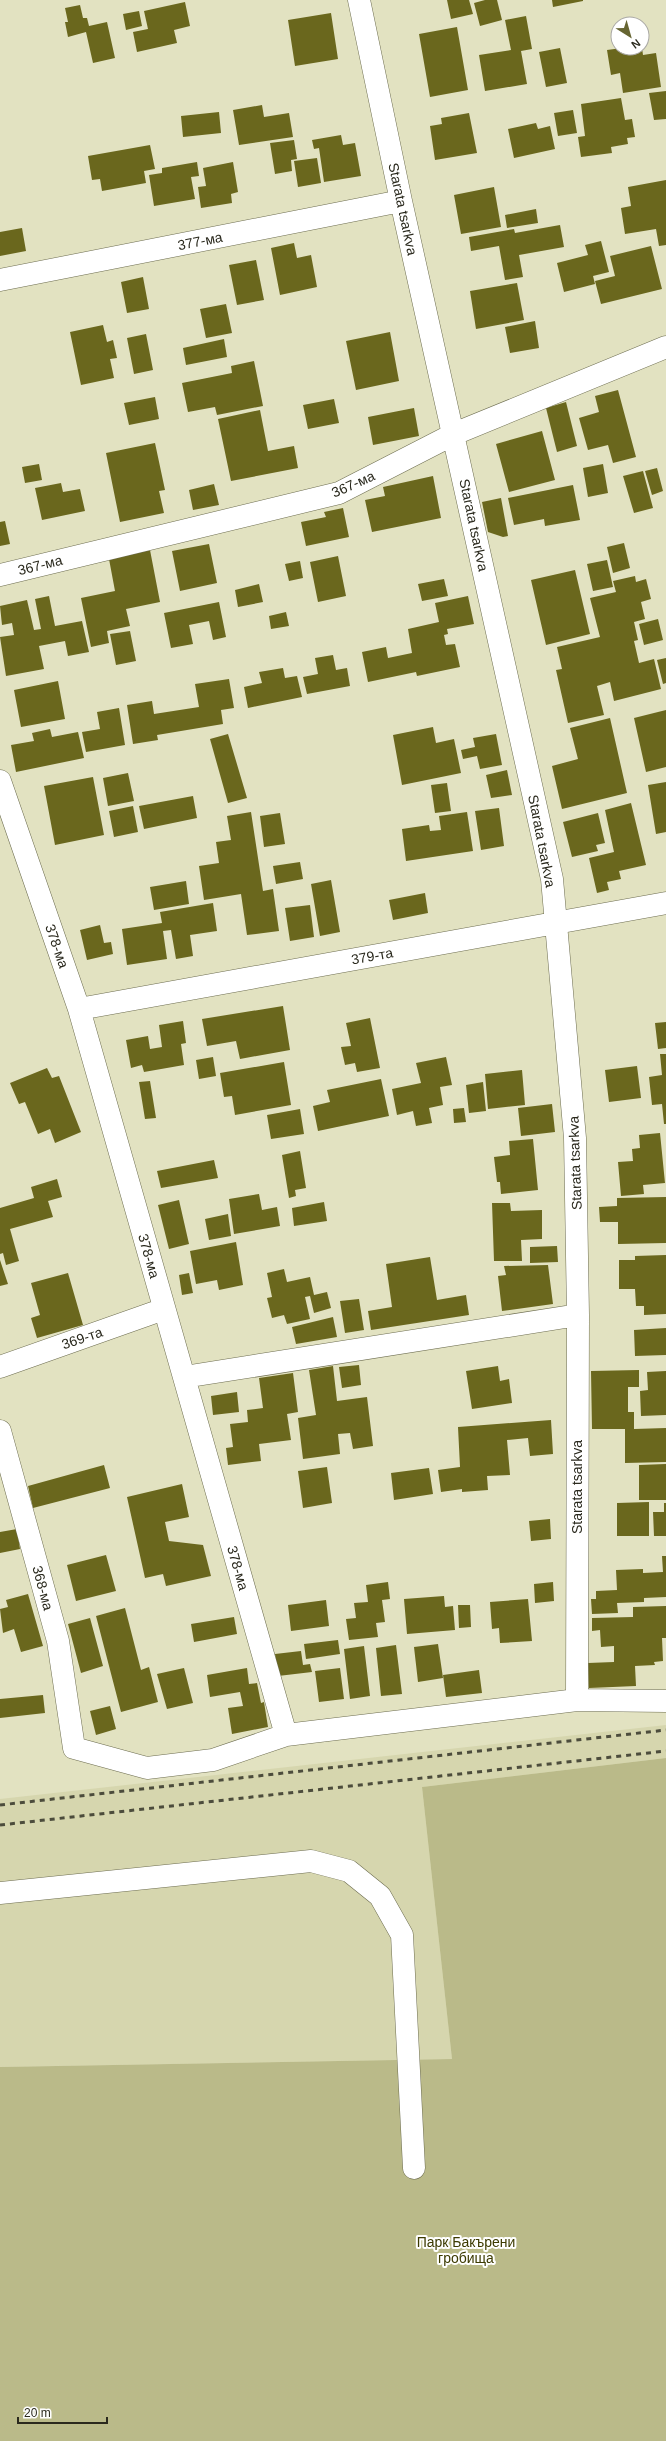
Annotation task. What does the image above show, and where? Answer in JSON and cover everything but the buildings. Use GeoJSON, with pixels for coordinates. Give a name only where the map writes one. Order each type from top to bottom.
{"type":"FeatureCollection","features":[{"type":"Feature","properties":{"kind":"street","name":"Starata tsarkva"},"geometry":{"type":"LineString","coordinates":[[359,0],[401,201],[552,879],[575,1138],[578,1315],[577,1700]]}},
{"type":"Feature","properties":{"kind":"street","name":"377-ма"},"geometry":{"type":"LineString","coordinates":[[0,280],[401,201]]}},
{"type":"Feature","properties":{"kind":"street","name":"367-ма"},"geometry":{"type":"LineString","coordinates":[[0,575],[338,493],[454,434],[666,347]]}},
{"type":"Feature","properties":{"kind":"street","name":"378-ма"},"geometry":{"type":"LineString","coordinates":[[0,782],[79,1009],[286,1735]]}},
{"type":"Feature","properties":{"kind":"street","name":"379-та"},"geometry":{"type":"LineString","coordinates":[[79,1009],[666,902]]}},
{"type":"Feature","properties":{"kind":"street","name":"369-та"},"geometry":{"type":"LineString","coordinates":[[0,1367],[164,1309]]}},
{"type":"Feature","properties":{"kind":"street"},"geometry":{"type":"LineString","coordinates":[[184,1377],[578,1315]]}},
{"type":"Feature","properties":{"kind":"street","name":"368-ма"},"geometry":{"type":"LineString","coordinates":[[0,1431],[58,1641],[74,1748],[147,1768],[212,1760],[286,1735]]}},
{"type":"Feature","properties":{"kind":"street"},"geometry":{"type":"LineString","coordinates":[[286,1735],[577,1700],[666,1701]]}},
{"type":"Feature","properties":{"kind":"street"},"geometry":{"type":"LineString","coordinates":[[0,1893],[311,1861],[349,1872],[380,1896],[402,1935],[414,2168]]}},
{"type":"Feature","properties":{"kind":"shaded area"},"geometry":{"type":"Polygon","coordinates":[[[666,1725],[666,1758],[422,1787],[452,2059],[0,2067],[0,1799],[666,1725]]]}},
{"type":"Feature","properties":{"kind":"green space","name":"Парк Бакърени гробища"},"geometry":{"type":"Polygon","coordinates":[[[666,1758],[666,2441],[0,2441],[0,2067],[452,2059],[422,1787],[666,1758]]]}},
{"type":"Feature","properties":{"kind":"railway"},"geometry":{"type":"LineString","coordinates":[[0,1805],[666,1730]]}},
{"type":"Feature","properties":{"kind":"railway"},"geometry":{"type":"LineString","coordinates":[[0,1825],[666,1751]]}}]}
